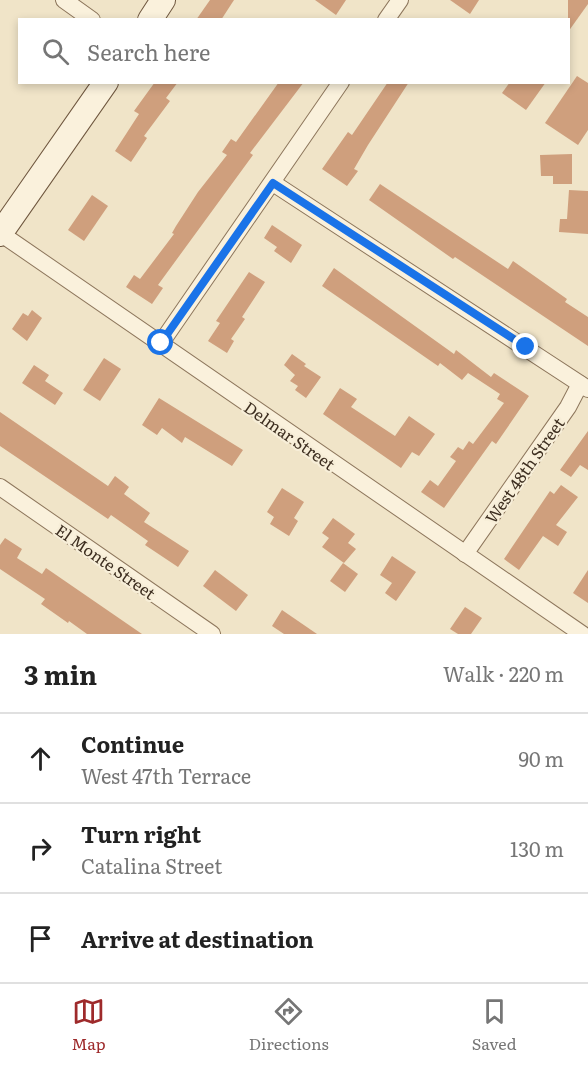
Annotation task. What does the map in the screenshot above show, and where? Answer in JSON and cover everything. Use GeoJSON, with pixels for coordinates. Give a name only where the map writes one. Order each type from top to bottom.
{"type":"FeatureCollection","features":[{"type":"Feature","properties":{"kind":"street"},"geometry":{"type":"LineString","coordinates":[[64,0],[89,18]]}},
{"type":"Feature","properties":{"kind":"street"},"geometry":{"type":"LineString","coordinates":[[151,18],[163,0]]}},
{"type":"Feature","properties":{"kind":"street"},"geometry":{"type":"LineString","coordinates":[[387,18],[400,0]]}},
{"type":"Feature","properties":{"kind":"street"},"geometry":{"type":"LineString","coordinates":[[0,234],[105,84]]}},
{"type":"Feature","properties":{"kind":"street"},"geometry":{"type":"LineString","coordinates":[[161,343],[341,84]]}},
{"type":"Feature","properties":{"kind":"street"},"geometry":{"type":"LineString","coordinates":[[273,183],[584,387]]}},
{"type":"Feature","properties":{"kind":"street","name":"Delmar Street"},"geometry":{"type":"LineString","coordinates":[[0,234],[582,634]]}},
{"type":"Feature","properties":{"kind":"street","name":"West 48th Street"},"geometry":{"type":"LineString","coordinates":[[465,554],[584,387]]}},
{"type":"Feature","properties":{"kind":"street","name":"El Monte Street"},"geometry":{"type":"LineString","coordinates":[[0,487],[212,634]]}},
{"type":"Feature","properties":{"kind":"building"},"geometry":{"type":"Polygon","coordinates":[[[210,0],[234,0],[222,18],[197,18],[210,0]]]}},
{"type":"Feature","properties":{"kind":"building"},"geometry":{"type":"Polygon","coordinates":[[[315,0],[346,0],[336,15],[315,0]]]}},
{"type":"Feature","properties":{"kind":"building"},"geometry":{"type":"Polygon","coordinates":[[[450,0],[479,0],[470,14],[450,0]]]}},
{"type":"Feature","properties":{"kind":"building"},"geometry":{"type":"Polygon","coordinates":[[[568,0],[588,0],[588,4],[570,29],[570,18],[568,18],[568,0]]]}},
{"type":"Feature","properties":{"kind":"building"},"geometry":{"type":"Polygon","coordinates":[[[577,76],[588,83],[588,130],[578,145],[545,123],[577,76]]]}},
{"type":"Feature","properties":{"kind":"building"},"geometry":{"type":"Polygon","coordinates":[[[154,84],[176,84],[166,98],[170,101],[144,136],[147,138],[131,162],[115,151],[139,114],[134,111],[154,84]]]}},
{"type":"Feature","properties":{"kind":"building"},"geometry":{"type":"Polygon","coordinates":[[[278,84],[302,84],[250,153],[253,155],[158,285],[163,288],[152,304],[126,287],[134,275],[140,279],[174,234],[172,233],[198,192],[227,155],[222,152],[231,139],[236,142],[278,84]]]}},
{"type":"Feature","properties":{"kind":"building"},"geometry":{"type":"Polygon","coordinates":[[[387,84],[408,84],[368,145],[354,169],[358,171],[347,186],[322,169],[348,132],[352,135],[387,84]]]}},
{"type":"Feature","properties":{"kind":"building"},"geometry":{"type":"Polygon","coordinates":[[[509,84],[545,84],[526,110],[502,93],[509,84]]]}},
{"type":"Feature","properties":{"kind":"building"},"geometry":{"type":"Polygon","coordinates":[[[572,154],[572,184],[553,184],[553,176],[541,176],[540,155],[572,154]]]}},
{"type":"Feature","properties":{"kind":"building"},"geometry":{"type":"Polygon","coordinates":[[[380,184],[508,269],[513,261],[567,299],[565,302],[588,317],[588,346],[455,257],[453,259],[369,200],[380,184]]]}},
{"type":"Feature","properties":{"kind":"building"},"geometry":{"type":"Polygon","coordinates":[[[569,190],[588,191],[588,234],[559,232],[560,219],[567,219],[569,190]]]}},
{"type":"Feature","properties":{"kind":"building"},"geometry":{"type":"Polygon","coordinates":[[[92,195],[108,206],[84,241],[68,230],[92,195]]]}},
{"type":"Feature","properties":{"kind":"building"},"geometry":{"type":"Polygon","coordinates":[[[272,225],[302,245],[291,263],[274,251],[277,247],[264,238],[272,225]]]}},
{"type":"Feature","properties":{"kind":"building"},"geometry":{"type":"Polygon","coordinates":[[[334,268],[454,354],[456,350],[491,377],[494,373],[529,396],[496,444],[492,441],[444,508],[421,492],[430,480],[438,486],[456,461],[450,457],[458,447],[463,450],[469,441],[473,444],[504,403],[497,399],[500,394],[468,373],[462,380],[440,363],[438,366],[322,286],[334,268]]]}},
{"type":"Feature","properties":{"kind":"building"},"geometry":{"type":"Polygon","coordinates":[[[249,272],[265,282],[242,317],[245,319],[231,339],[234,341],[227,353],[208,341],[220,323],[216,321],[249,272]]]}},
{"type":"Feature","properties":{"kind":"building"},"geometry":{"type":"Polygon","coordinates":[[[32,310],[42,318],[27,341],[12,329],[23,313],[28,316],[32,310]]]}},
{"type":"Feature","properties":{"kind":"building"},"geometry":{"type":"Polygon","coordinates":[[[292,354],[306,364],[304,366],[321,377],[306,398],[295,390],[298,386],[290,381],[295,375],[284,365],[292,354]]]}},
{"type":"Feature","properties":{"kind":"building"},"geometry":{"type":"Polygon","coordinates":[[[104,358],[121,369],[100,401],[83,390],[104,358]]]}},
{"type":"Feature","properties":{"kind":"building"},"geometry":{"type":"Polygon","coordinates":[[[34,365],[49,375],[45,381],[63,393],[55,405],[22,383],[34,365]]]}},
{"type":"Feature","properties":{"kind":"building"},"geometry":{"type":"Polygon","coordinates":[[[340,388],[357,399],[351,407],[395,436],[409,416],[435,434],[419,456],[412,452],[401,468],[323,414],[340,388]]]}},
{"type":"Feature","properties":{"kind":"building"},"geometry":{"type":"Polygon","coordinates":[[[159,398],[243,450],[232,466],[185,437],[182,443],[162,428],[157,435],[142,425],[159,398]]]}},
{"type":"Feature","properties":{"kind":"building"},"geometry":{"type":"Polygon","coordinates":[[[0,412],[108,486],[115,476],[129,487],[124,494],[150,513],[144,522],[189,551],[178,567],[145,545],[148,541],[111,515],[108,519],[0,446],[0,412]]]}},
{"type":"Feature","properties":{"kind":"building"},"geometry":{"type":"Polygon","coordinates":[[[588,431],[588,470],[580,465],[571,477],[560,470],[588,431]]]}},
{"type":"Feature","properties":{"kind":"building"},"geometry":{"type":"Polygon","coordinates":[[[561,485],[578,497],[556,525],[567,532],[558,546],[543,536],[519,570],[504,559],[550,491],[554,494],[561,485]]]}},
{"type":"Feature","properties":{"kind":"building"},"geometry":{"type":"Polygon","coordinates":[[[282,488],[304,502],[294,518],[298,521],[289,536],[270,524],[274,517],[267,512],[282,488]]]}},
{"type":"Feature","properties":{"kind":"building"},"geometry":{"type":"Polygon","coordinates":[[[333,518],[355,534],[348,543],[356,549],[344,563],[322,547],[329,538],[322,533],[333,518]]]}},
{"type":"Feature","properties":{"kind":"building"},"geometry":{"type":"Polygon","coordinates":[[[5,538],[22,549],[17,558],[42,574],[46,568],[142,634],[87,634],[69,621],[68,623],[41,604],[45,599],[0,569],[0,545],[5,538]]]}},
{"type":"Feature","properties":{"kind":"building"},"geometry":{"type":"Polygon","coordinates":[[[392,556],[416,572],[396,601],[385,593],[392,583],[380,575],[392,556]]]}},
{"type":"Feature","properties":{"kind":"building"},"geometry":{"type":"Polygon","coordinates":[[[343,563],[358,574],[345,592],[330,581],[343,563]]]}},
{"type":"Feature","properties":{"kind":"building"},"geometry":{"type":"Polygon","coordinates":[[[215,570],[248,595],[236,611],[203,586],[215,570]]]}},
{"type":"Feature","properties":{"kind":"building"},"geometry":{"type":"Polygon","coordinates":[[[588,570],[588,603],[573,593],[588,570]]]}},
{"type":"Feature","properties":{"kind":"building"},"geometry":{"type":"Polygon","coordinates":[[[465,607],[482,618],[471,634],[458,634],[450,629],[465,607]]]}},
{"type":"Feature","properties":{"kind":"building"},"geometry":{"type":"Polygon","coordinates":[[[282,610],[317,634],[284,634],[272,626],[282,610]]]}},
{"type":"Feature","properties":{"kind":"route"},"geometry":{"type":"LineString","coordinates":[[161,343],[273,183],[526,347]]}}]}
